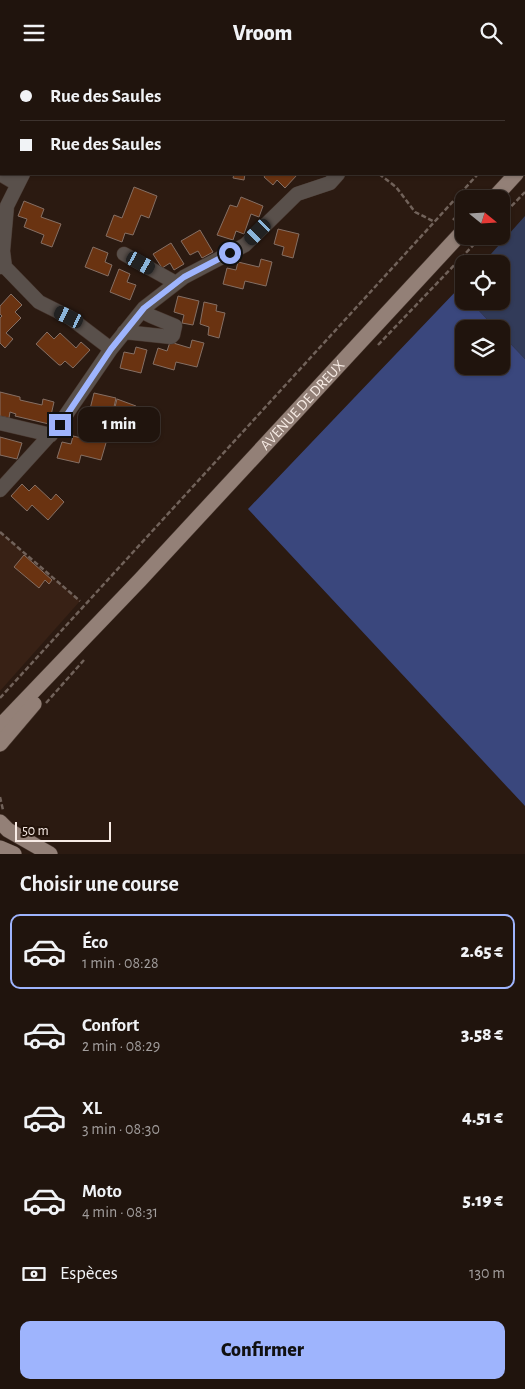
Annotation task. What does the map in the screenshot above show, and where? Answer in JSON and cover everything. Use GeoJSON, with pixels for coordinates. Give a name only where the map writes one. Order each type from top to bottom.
{"type":"FeatureCollection","features":[{"type":"Feature","properties":{"kind":"main road"},"geometry":{"type":"LineString","coordinates":[[501,190],[515,175]]}},
{"type":"Feature","properties":{"kind":"main road","name":"AVENUE DE DREUX"},"geometry":{"type":"LineString","coordinates":[[0,726],[140,579],[455,240]]}},
{"type":"Feature","properties":{"kind":"main road","name":"AVENUE DE DREUX"},"geometry":{"type":"LineString","coordinates":[[0,744],[140,579]]}},
{"type":"Feature","properties":{"kind":"main road"},"geometry":{"type":"LineString","coordinates":[[0,822],[8,830],[50,854]]}},
{"type":"Feature","properties":{"kind":"main road"},"geometry":{"type":"LineString","coordinates":[[0,848],[14,854]]}},
{"type":"Feature","properties":{"kind":"street"},"geometry":{"type":"LineString","coordinates":[[4,175],[20,179],[7,206],[2,267],[39,302],[69,317],[111,349]]}},
{"type":"Feature","properties":{"kind":"street"},"geometry":{"type":"LineString","coordinates":[[0,490],[51,435],[111,349],[144,308],[184,277],[245,245],[297,194],[315,181],[330,183],[337,175]]}},
{"type":"Feature","properties":{"kind":"street"},"geometry":{"type":"LineString","coordinates":[[124,254],[176,283]]}},
{"type":"Feature","properties":{"kind":"street"},"geometry":{"type":"LineString","coordinates":[[124,333],[171,337],[173,335],[175,326],[150,316],[144,308]]}},
{"type":"Feature","properties":{"kind":"street"},"geometry":{"type":"LineString","coordinates":[[0,423],[51,435]]}},
{"type":"Feature","properties":{"kind":"path"},"geometry":{"type":"LineString","coordinates":[[380,175],[396,187],[415,212],[434,221]]}},
{"type":"Feature","properties":{"kind":"path"},"geometry":{"type":"LineString","coordinates":[[0,697],[477,175]]}},
{"type":"Feature","properties":{"kind":"path"},"geometry":{"type":"LineString","coordinates":[[510,208],[525,192]]}},
{"type":"Feature","properties":{"kind":"path"},"geometry":{"type":"LineString","coordinates":[[0,533],[80,601]]}},
{"type":"Feature","properties":{"kind":"shaded area"},"geometry":{"type":"Polygon","coordinates":[[[525,216],[525,359],[510,343],[510,320],[488,320],[478,310],[510,310],[510,255],[490,255],[499,245],[510,245],[510,233],[525,216]]]}},
{"type":"Feature","properties":{"kind":"shaded area"},"geometry":{"type":"Polygon","coordinates":[[[455,292],[455,310],[478,310],[488,320],[455,320],[455,375],[510,375],[510,343],[525,359],[525,806],[248,509],[455,292]]]}},
{"type":"Feature","properties":{"kind":"shaded area"},"geometry":{"type":"Polygon","coordinates":[[[0,532],[80,601],[0,691],[0,532]]]}},
{"type":"Feature","properties":{"kind":"building"},"geometry":{"type":"Polygon","coordinates":[[[234,175],[245,175],[244,180],[233,178],[234,175]]]}},
{"type":"Feature","properties":{"kind":"building"},"geometry":{"type":"Polygon","coordinates":[[[265,175],[297,175],[285,188],[277,180],[273,185],[264,177],[265,175]]]}},
{"type":"Feature","properties":{"kind":"building"},"geometry":{"type":"Polygon","coordinates":[[[134,187],[157,196],[149,218],[141,215],[133,235],[125,233],[122,242],[106,236],[114,215],[122,218],[134,187]]]}},
{"type":"Feature","properties":{"kind":"building"},"geometry":{"type":"Polygon","coordinates":[[[241,197],[263,206],[259,217],[251,214],[244,234],[236,231],[233,240],[217,235],[230,205],[237,207],[241,197]]]}},
{"type":"Feature","properties":{"kind":"building"},"geometry":{"type":"Polygon","coordinates":[[[24,201],[44,209],[41,217],[61,224],[52,247],[41,243],[44,235],[24,227],[27,219],[18,216],[24,201]]]}},
{"type":"Feature","properties":{"kind":"building"},"geometry":{"type":"Polygon","coordinates":[[[278,229],[299,234],[293,258],[282,255],[284,247],[274,244],[278,229]]]}},
{"type":"Feature","properties":{"kind":"building"},"geometry":{"type":"Polygon","coordinates":[[[200,230],[213,252],[202,258],[198,251],[190,255],[181,241],[200,230]]]}},
{"type":"Feature","properties":{"kind":"building"},"geometry":{"type":"Polygon","coordinates":[[[171,243],[184,264],[174,270],[170,263],[162,268],[153,254],[171,243]]]}},
{"type":"Feature","properties":{"kind":"building"},"geometry":{"type":"Polygon","coordinates":[[[93,247],[108,253],[105,262],[112,265],[108,276],[85,267],[93,247]]]}},
{"type":"Feature","properties":{"kind":"building"},"geometry":{"type":"Polygon","coordinates":[[[261,259],[272,262],[266,286],[245,281],[243,289],[223,284],[227,268],[236,270],[238,262],[259,267],[261,259]]]}},
{"type":"Feature","properties":{"kind":"building"},"geometry":{"type":"Polygon","coordinates":[[[119,269],[130,274],[127,282],[136,285],[130,300],[110,292],[119,269]]]}},
{"type":"Feature","properties":{"kind":"building"},"geometry":{"type":"Polygon","coordinates":[[[11,294],[22,305],[15,312],[21,318],[6,333],[13,339],[5,348],[0,343],[0,318],[2,316],[0,314],[0,306],[11,294]]]}},
{"type":"Feature","properties":{"kind":"building"},"geometry":{"type":"Polygon","coordinates":[[[178,296],[199,301],[193,325],[182,323],[184,315],[174,312],[178,296]]]}},
{"type":"Feature","properties":{"kind":"building"},"geometry":{"type":"Polygon","coordinates":[[[204,302],[217,305],[216,311],[225,313],[219,338],[208,335],[209,327],[200,324],[204,302]]]}},
{"type":"Feature","properties":{"kind":"building"},"geometry":{"type":"Polygon","coordinates":[[[47,332],[54,339],[60,333],[76,348],[81,342],[90,350],[73,368],[65,361],[59,365],[36,344],[47,332]]]}},
{"type":"Feature","properties":{"kind":"building"},"geometry":{"type":"Polygon","coordinates":[[[192,340],[204,343],[197,367],[176,362],[174,370],[153,364],[158,348],[167,351],[170,342],[190,348],[192,340]]]}},
{"type":"Feature","properties":{"kind":"building"},"geometry":{"type":"Polygon","coordinates":[[[136,347],[147,350],[141,373],[120,368],[124,352],[134,354],[136,347]]]}},
{"type":"Feature","properties":{"kind":"building"},"geometry":{"type":"Polygon","coordinates":[[[0,392],[20,397],[20,400],[42,405],[43,399],[54,402],[49,424],[15,416],[16,414],[10,412],[9,418],[0,416],[0,392]]]}},
{"type":"Feature","properties":{"kind":"building"},"geometry":{"type":"Polygon","coordinates":[[[94,393],[116,398],[114,407],[117,399],[136,406],[128,436],[117,433],[119,425],[98,420],[100,411],[90,409],[94,393]]]}},
{"type":"Feature","properties":{"kind":"building"},"geometry":{"type":"Polygon","coordinates":[[[96,433],[108,436],[101,460],[81,455],[79,463],[57,458],[62,442],[71,444],[73,436],[94,441],[96,433]]]}},
{"type":"Feature","properties":{"kind":"building"},"geometry":{"type":"Polygon","coordinates":[[[0,437],[22,443],[17,459],[0,455],[0,437]]]}},
{"type":"Feature","properties":{"kind":"building"},"geometry":{"type":"Polygon","coordinates":[[[22,484],[29,491],[35,485],[51,500],[56,494],[64,502],[48,520],[32,505],[27,511],[11,496],[22,484]]]}},
{"type":"Feature","properties":{"kind":"building"},"geometry":{"type":"Polygon","coordinates":[[[24,555],[52,580],[49,584],[45,580],[39,588],[14,567],[24,555]]]}},
{"type":"Feature","properties":{"kind":"route"},"geometry":{"type":"LineString","coordinates":[[60,425],[111,349],[144,308],[184,277],[230,253]]}}]}
